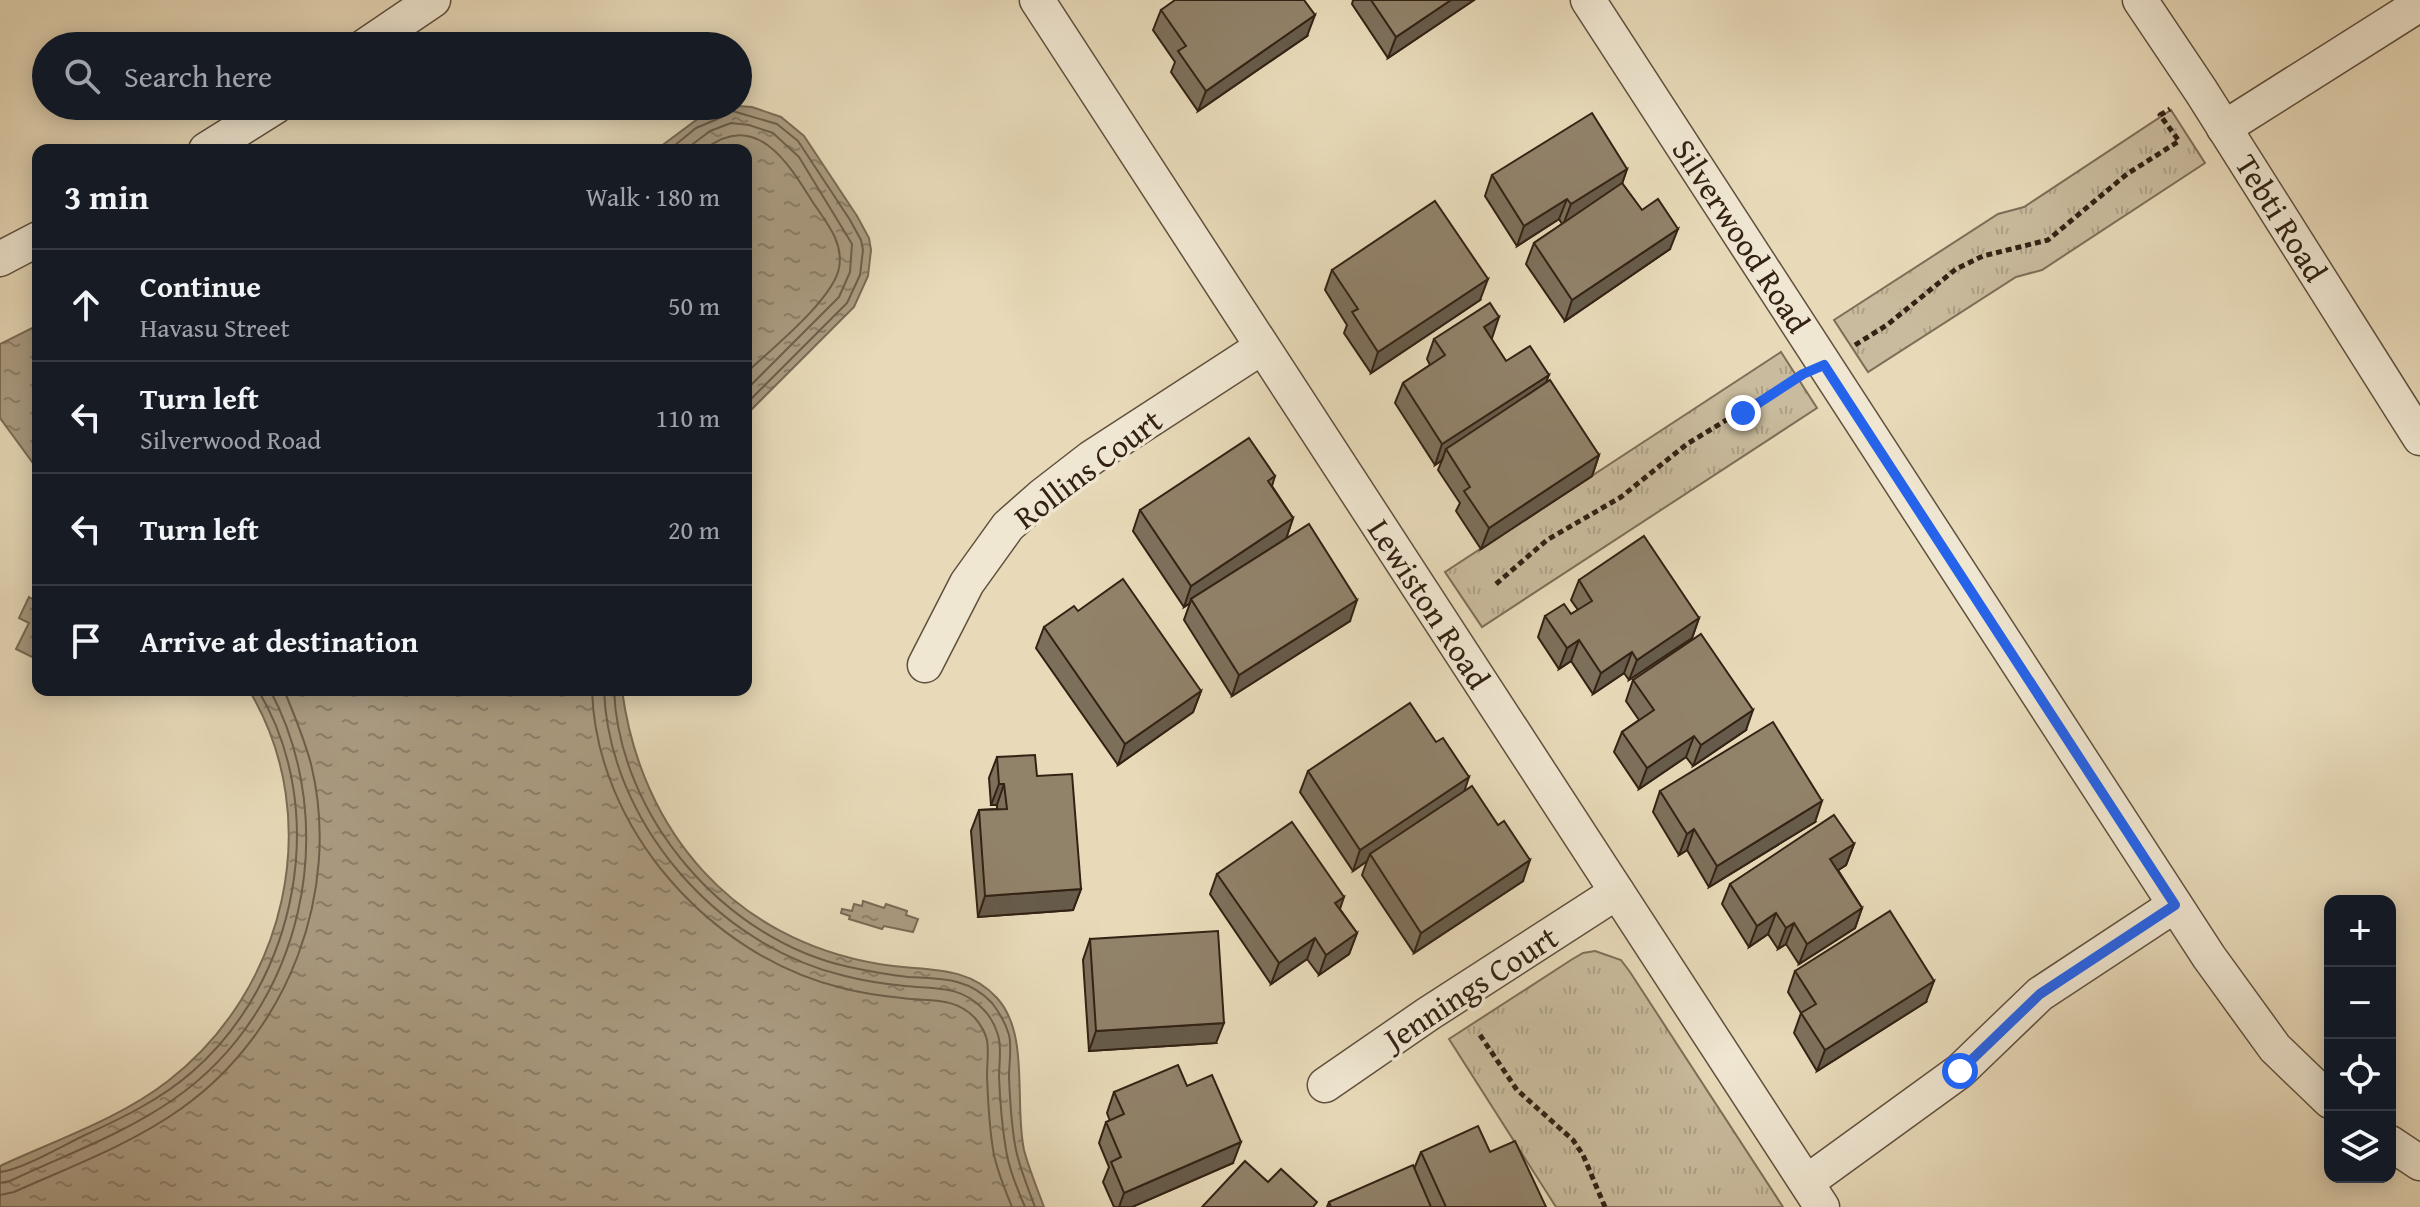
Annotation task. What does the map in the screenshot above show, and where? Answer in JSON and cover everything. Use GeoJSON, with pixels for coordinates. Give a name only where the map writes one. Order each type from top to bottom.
{"type":"FeatureCollection","features":[{"type":"Feature","properties":{"kind":"street"},"geometry":{"type":"LineString","coordinates":[[386,32],[433,0]]}},
{"type":"Feature","properties":{"kind":"street","name":"Lewiston Road"},"geometry":{"type":"LineString","coordinates":[[1037,0],[1814,1195]]}},
{"type":"Feature","properties":{"kind":"street","name":"Silverwood Road"},"geometry":{"type":"LineString","coordinates":[[1588,0],[2209,957],[2275,1048],[2324,1095]]}},
{"type":"Feature","properties":{"kind":"street","name":"Tebti Road"},"geometry":{"type":"LineString","coordinates":[[2140,0],[2420,438]]}},
{"type":"Feature","properties":{"kind":"street"},"geometry":{"type":"LineString","coordinates":[[2224,128],[2420,4]]}},
{"type":"Feature","properties":{"kind":"street"},"geometry":{"type":"LineString","coordinates":[[216,144],[254,120]]}},
{"type":"Feature","properties":{"kind":"street"},"geometry":{"type":"LineString","coordinates":[[0,259],[32,242]]}},
{"type":"Feature","properties":{"kind":"street","name":"Rollins Court"},"geometry":{"type":"LineString","coordinates":[[925,665],[967,583],[1008,526],[1091,458],[1262,347]]}},
{"type":"Feature","properties":{"kind":"street","name":"Jennings Court"},"geometry":{"type":"LineString","coordinates":[[1325,1085],[1428,1014],[1617,892]]}},
{"type":"Feature","properties":{"kind":"street"},"geometry":{"type":"LineString","coordinates":[[1814,1195],[1960,1071],[2040,994],[2175,905]]}},
{"type":"Feature","properties":{"kind":"street"},"geometry":{"type":"LineString","coordinates":[[2396,1147],[2420,1163]]}},
{"type":"Feature","properties":{"kind":"path"},"geometry":{"type":"LineString","coordinates":[[1496,584],[1547,540],[1621,497],[1687,444],[1887,325],[1956,269],[1983,256],[2048,240],[2127,174],[2179,141],[2160,115],[2201,91]]}},
{"type":"Feature","properties":{"kind":"path"},"geometry":{"type":"LineString","coordinates":[[1480,1035],[1517,1090],[1573,1140],[1583,1155],[1605,1207]]}},
{"type":"Feature","properties":{"kind":"green space"},"geometry":{"type":"Polygon","coordinates":[[[2171,110],[2205,163],[2042,270],[2016,277],[1868,372],[1834,320],[1998,214],[2024,207],[2171,110]]]}},
{"type":"Feature","properties":{"kind":"green space"},"geometry":{"type":"Polygon","coordinates":[[[1781,352],[1817,408],[1482,627],[1445,572],[1781,352]]]}},
{"type":"Feature","properties":{"kind":"green space"},"geometry":{"type":"Polygon","coordinates":[[[1595,951],[1621,960],[1630,972],[1783,1207],[1556,1207],[1449,1039],[1571,960],[1595,951]]]}},
{"type":"Feature","properties":{"kind":"water"},"geometry":{"type":"Polygon","coordinates":[[[752,107],[781,117],[804,136],[869,238],[868,276],[854,307],[752,409],[752,144],[664,144],[696,120],[752,120],[752,107]]]}},
{"type":"Feature","properties":{"kind":"water"},"geometry":{"type":"Polygon","coordinates":[[[32,328],[32,462],[0,418],[0,344],[32,328]]]}},
{"type":"Feature","properties":{"kind":"water"},"geometry":{"type":"Polygon","coordinates":[[[29,597],[32,599],[32,657],[16,649],[29,623],[19,618],[29,597]]]}},
{"type":"Feature","properties":{"kind":"water"},"geometry":{"type":"Polygon","coordinates":[[[252,696],[623,696],[633,742],[650,790],[674,833],[704,872],[739,904],[781,931],[827,951],[879,964],[957,974],[985,987],[997,998],[1014,1030],[1024,1150],[1044,1207],[0,1207],[0,1166],[108,1118],[168,1081],[208,1044],[241,1000],[266,952],[282,900],[288,847],[286,793],[273,740],[252,696]]]}},
{"type":"Feature","properties":{"kind":"water"},"geometry":{"type":"Polygon","coordinates":[[[863,901],[907,911],[906,915],[918,919],[913,932],[884,926],[882,929],[849,919],[850,916],[841,913],[842,909],[852,911],[854,904],[862,906],[863,901]]]}},
{"type":"Feature","properties":{"kind":"building"},"geometry":{"type":"Polygon","coordinates":[[[1175,0],[1304,0],[1315,15],[1206,91],[1178,51],[1186,46],[1161,10],[1175,0]]]}},
{"type":"Feature","properties":{"kind":"building"},"geometry":{"type":"Polygon","coordinates":[[[1371,0],[1451,0],[1396,37],[1371,0]]]}},
{"type":"Feature","properties":{"kind":"building"},"geometry":{"type":"Polygon","coordinates":[[[1592,113],[1627,169],[1571,204],[1567,199],[1524,226],[1492,175],[1592,113]]]}},
{"type":"Feature","properties":{"kind":"building"},"geometry":{"type":"Polygon","coordinates":[[[1622,183],[1642,210],[1658,199],[1678,229],[1572,300],[1534,243],[1622,183]]]}},
{"type":"Feature","properties":{"kind":"building"},"geometry":{"type":"Polygon","coordinates":[[[1435,201],[1488,279],[1378,352],[1352,312],[1358,309],[1332,270],[1435,201]]]}},
{"type":"Feature","properties":{"kind":"building"},"geometry":{"type":"Polygon","coordinates":[[[1490,303],[1499,317],[1484,327],[1506,361],[1530,346],[1549,375],[1442,444],[1403,383],[1445,355],[1434,339],[1490,303]]]}},
{"type":"Feature","properties":{"kind":"building"},"geometry":{"type":"Polygon","coordinates":[[[1550,380],[1599,455],[1489,528],[1464,491],[1470,487],[1446,449],[1550,380]]]}},
{"type":"Feature","properties":{"kind":"building"},"geometry":{"type":"Polygon","coordinates":[[[1249,438],[1275,476],[1268,481],[1293,518],[1191,586],[1140,510],[1249,438]]]}},
{"type":"Feature","properties":{"kind":"building"},"geometry":{"type":"Polygon","coordinates":[[[1309,524],[1357,600],[1239,675],[1191,599],[1309,524]]]}},
{"type":"Feature","properties":{"kind":"building"},"geometry":{"type":"Polygon","coordinates":[[[1644,536],[1699,618],[1637,660],[1632,652],[1601,673],[1579,640],[1567,648],[1545,616],[1564,604],[1571,614],[1592,601],[1579,580],[1644,536]]]}},
{"type":"Feature","properties":{"kind":"building"},"geometry":{"type":"Polygon","coordinates":[[[1123,579],[1201,691],[1125,744],[1044,627],[1074,606],[1078,611],[1123,579]]]}},
{"type":"Feature","properties":{"kind":"building"},"geometry":{"type":"Polygon","coordinates":[[[1701,634],[1753,710],[1701,745],[1694,736],[1647,768],[1622,732],[1654,710],[1633,680],[1701,634]]]}},
{"type":"Feature","properties":{"kind":"building"},"geometry":{"type":"Polygon","coordinates":[[[1410,703],[1436,742],[1443,738],[1469,777],[1360,850],[1308,771],[1410,703]]]}},
{"type":"Feature","properties":{"kind":"building"},"geometry":{"type":"Polygon","coordinates":[[[1773,722],[1822,801],[1717,866],[1694,829],[1687,834],[1660,791],[1773,722]]]}},
{"type":"Feature","properties":{"kind":"building"},"geometry":{"type":"Polygon","coordinates":[[[1035,755],[1037,776],[1072,774],[1081,889],[985,896],[979,810],[1007,809],[1004,784],[999,784],[997,757],[1035,755]]]}},
{"type":"Feature","properties":{"kind":"building"},"geometry":{"type":"Polygon","coordinates":[[[1472,786],[1498,825],[1504,821],[1530,860],[1421,933],[1370,854],[1472,786]]]}},
{"type":"Feature","properties":{"kind":"building"},"geometry":{"type":"Polygon","coordinates":[[[1834,815],[1854,844],[1830,859],[1862,908],[1807,944],[1794,923],[1786,928],[1776,913],[1757,926],[1730,884],[1834,815]]]}},
{"type":"Feature","properties":{"kind":"building"},"geometry":{"type":"Polygon","coordinates":[[[1292,822],[1344,897],[1335,903],[1357,933],[1326,955],[1315,938],[1279,963],[1217,874],[1292,822]]]}},
{"type":"Feature","properties":{"kind":"building"},"geometry":{"type":"Polygon","coordinates":[[[1890,911],[1934,981],[1825,1050],[1801,1013],[1816,1004],[1795,971],[1890,911]]]}},
{"type":"Feature","properties":{"kind":"building"},"geometry":{"type":"Polygon","coordinates":[[[1218,931],[1224,1023],[1096,1031],[1090,939],[1218,931]]]}},
{"type":"Feature","properties":{"kind":"building"},"geometry":{"type":"Polygon","coordinates":[[[1178,1065],[1187,1086],[1212,1075],[1241,1142],[1124,1193],[1111,1162],[1121,1157],[1106,1122],[1124,1114],[1114,1092],[1178,1065]]]}},
{"type":"Feature","properties":{"kind":"building"},"geometry":{"type":"Polygon","coordinates":[[[1478,1126],[1490,1152],[1515,1141],[1546,1207],[1446,1207],[1421,1152],[1478,1126]]]}},
{"type":"Feature","properties":{"kind":"building"},"geometry":{"type":"Polygon","coordinates":[[[1245,1161],[1268,1182],[1281,1169],[1317,1202],[1313,1207],[1202,1207],[1245,1161]]]}},
{"type":"Feature","properties":{"kind":"building"},"geometry":{"type":"Polygon","coordinates":[[[1413,1165],[1431,1207],[1331,1207],[1329,1202],[1413,1165]]]}},
{"type":"Feature","properties":{"kind":"route"},"geometry":{"type":"LineString","coordinates":[[1743,413],[1803,374],[1824,365],[2175,905],[2040,994],[1960,1071]]}}]}
